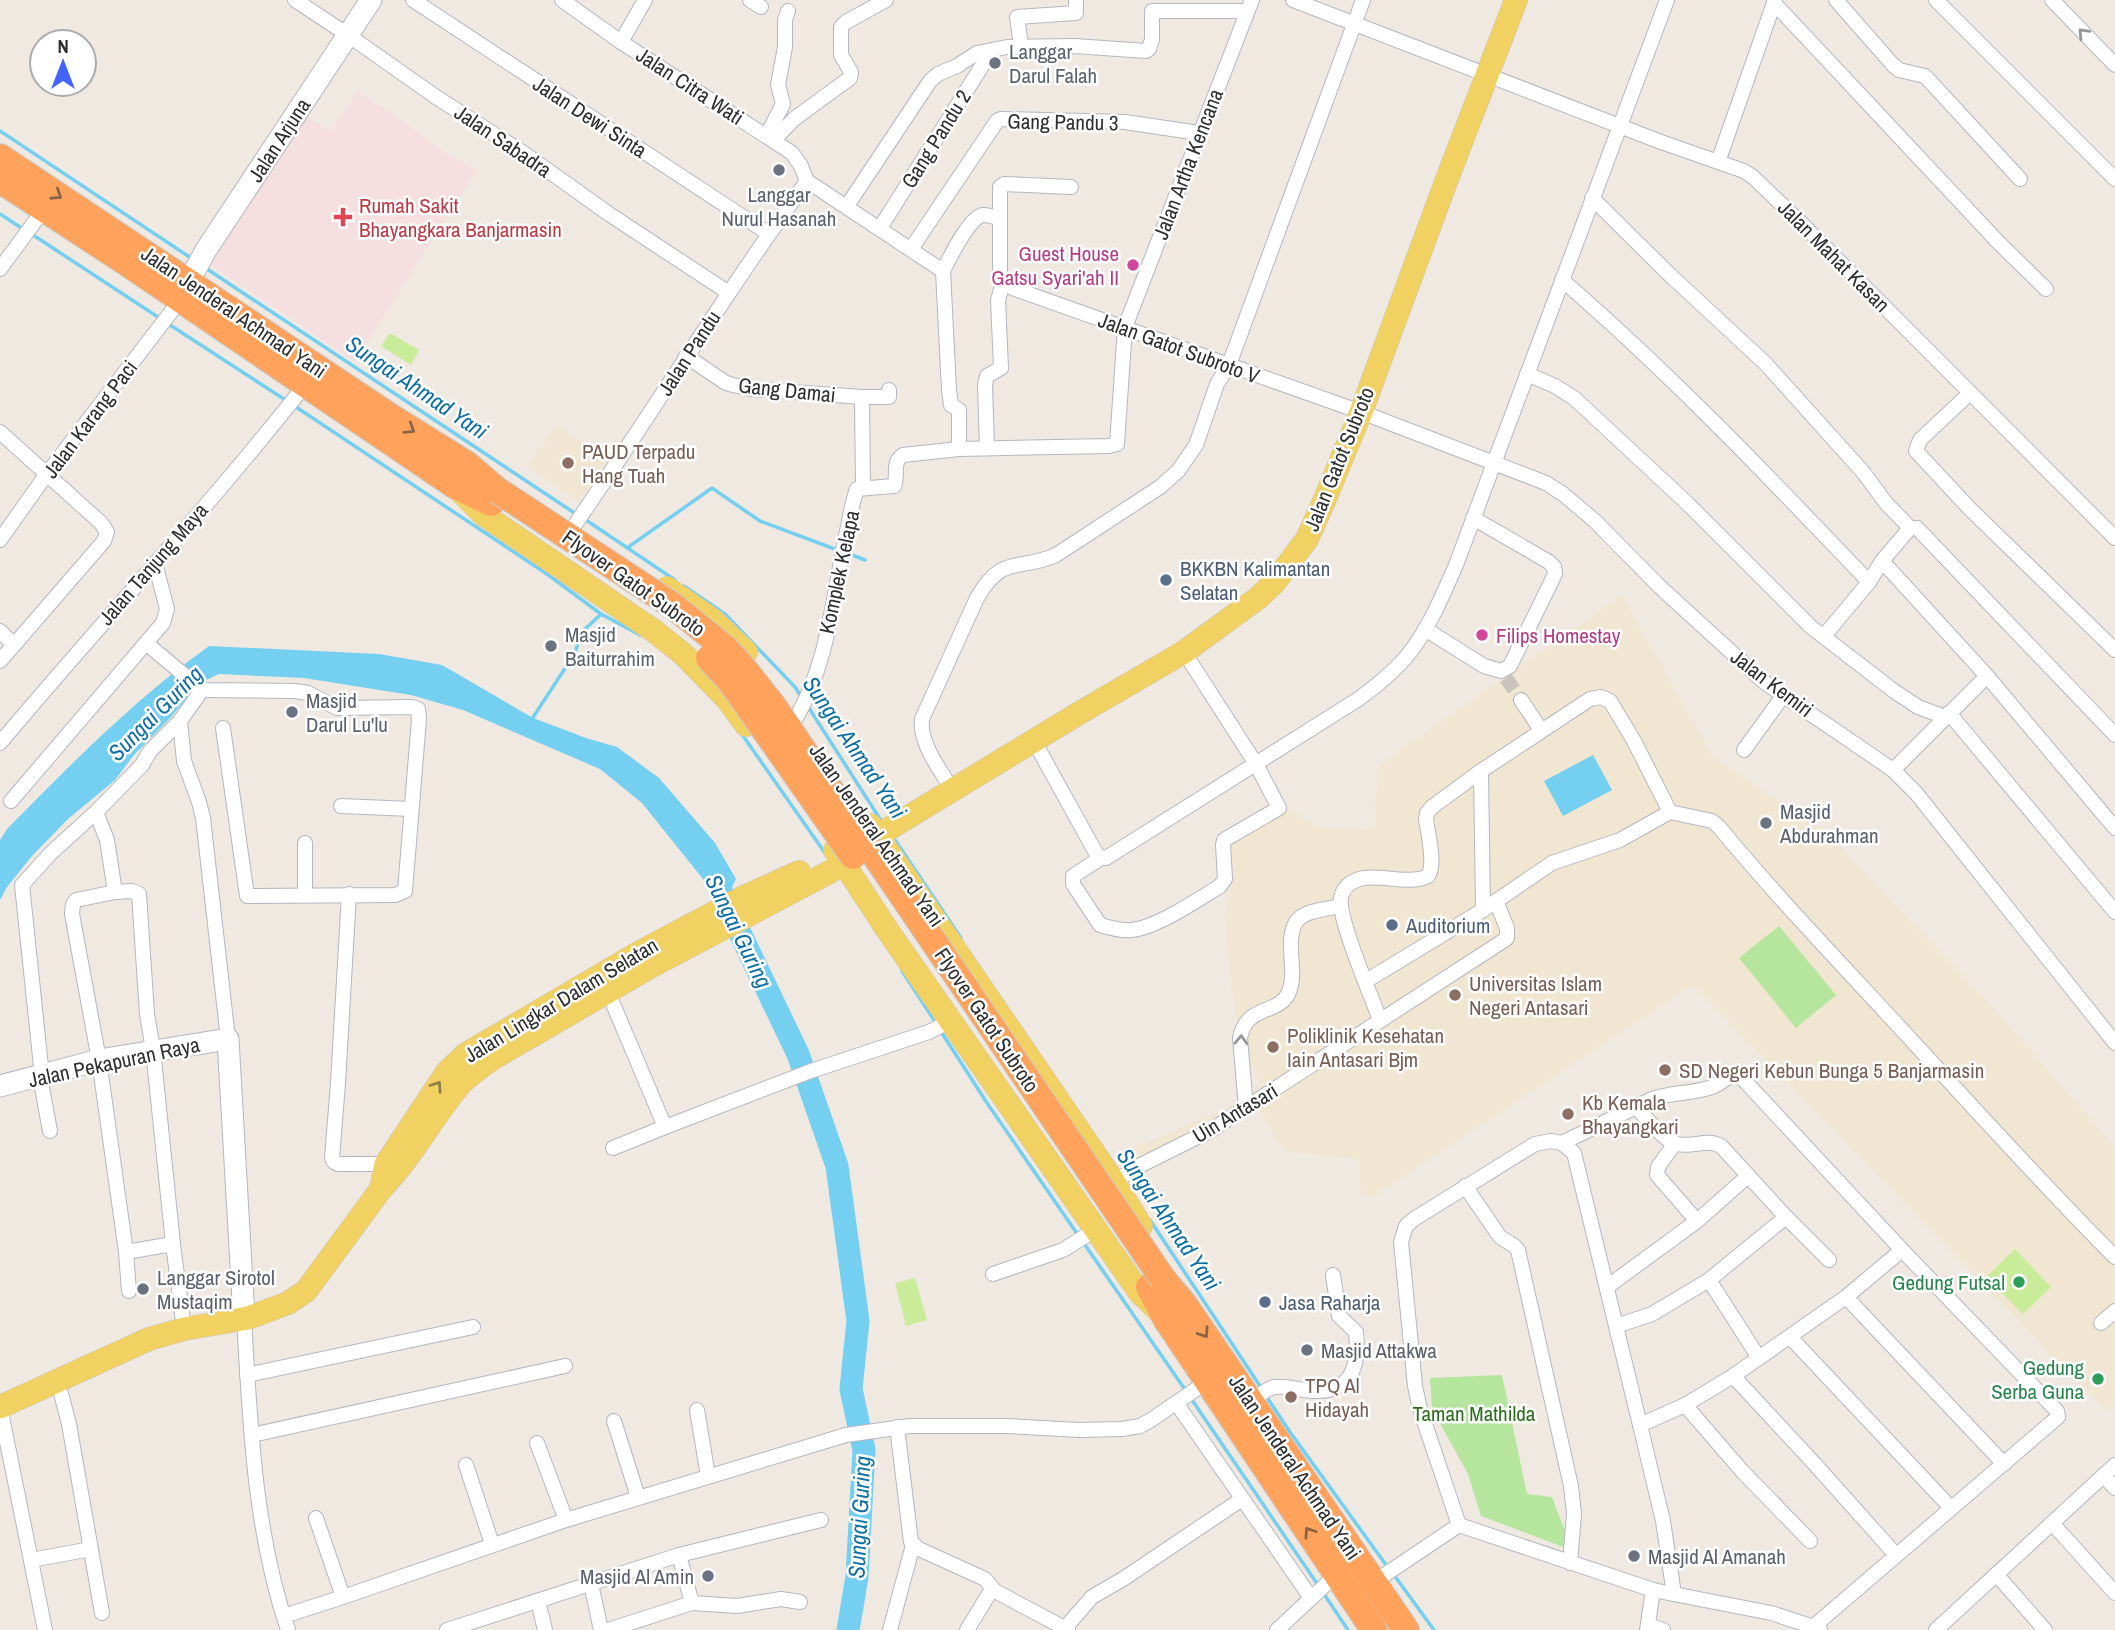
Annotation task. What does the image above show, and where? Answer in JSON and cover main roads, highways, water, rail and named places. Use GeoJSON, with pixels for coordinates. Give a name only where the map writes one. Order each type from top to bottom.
{"type":"FeatureCollection","features":[{"type":"Feature","properties":{"kind":"highway","name":"Jalan Jenderal Achmad Yani"},"geometry":{"type":"LineString","coordinates":[[0,157],[184,290],[494,496]]}},
{"type":"Feature","properties":{"kind":"highway","name":"Jalan Jenderal Achmad Yani"},"geometry":{"type":"LineString","coordinates":[[0,180],[41,214],[184,290]]}},
{"type":"Feature","properties":{"kind":"highway","name":"Jalan Jenderal Achmad Yani"},"geometry":{"type":"LineString","coordinates":[[261,342],[302,389],[366,413]]}},
{"type":"Feature","properties":{"kind":"highway","name":"Flyover Gatot Subroto"},"geometry":{"type":"LineString","coordinates":[[494,496],[672,605],[725,648],[745,670],[782,719],[1156,1283]]}},
{"type":"Feature","properties":{"kind":"highway","name":"Jalan Jenderal Achmad Yani"},"geometry":{"type":"LineString","coordinates":[[1156,1283],[1174,1310],[1259,1396],[1383,1576],[1406,1630]]}},
{"type":"Feature","properties":{"kind":"highway","name":"Jalan Jenderal Achmad Yani"},"geometry":{"type":"LineString","coordinates":[[1174,1310],[1203,1385],[1374,1630]]}},
{"type":"Feature","properties":{"kind":"main road","name":"Jalan Gatot Subroto"},"geometry":{"type":"LineString","coordinates":[[830,863],[1184,652],[1258,598],[1274,583],[1312,529],[1361,412],[1516,0]]}},
{"type":"Feature","properties":{"kind":"main road","name":"Jalan Jenderal Achmad Yani"},"geometry":{"type":"LineString","coordinates":[[461,475],[503,481],[578,520],[714,621],[738,643],[780,694],[802,708],[825,761],[890,828],[926,905],[1117,1180],[1170,1274],[1174,1310]]}},
{"type":"Feature","properties":{"kind":"main road","name":"Jalan Jenderal Achmad Yani"},"geometry":{"type":"LineString","coordinates":[[461,475],[484,515],[654,632],[683,654],[727,699],[786,782],[830,863],[888,931],[947,1023],[1140,1293],[1174,1310]]}},
{"type":"Feature","properties":{"kind":"main road"},"geometry":{"type":"LineString","coordinates":[[786,782],[820,809],[833,807],[838,796],[825,761]]}},
{"type":"Feature","properties":{"kind":"main road","name":"Jalan Lingkar Dalam Selatan"},"geometry":{"type":"LineString","coordinates":[[392,1167],[447,1072],[466,1054],[640,952],[722,918],[830,863]]}},
{"type":"Feature","properties":{"kind":"main road"},"geometry":{"type":"LineString","coordinates":[[888,931],[884,899],[889,893],[900,891],[926,905]]}},
{"type":"Feature","properties":{"kind":"main road","name":"Jalan Lingkar Dalam Selatan"},"geometry":{"type":"LineString","coordinates":[[392,1167],[458,1086],[472,1073],[608,992],[722,918]]}},
{"type":"Feature","properties":{"kind":"main road"},"geometry":{"type":"LineString","coordinates":[[0,1407],[149,1339],[184,1329],[244,1318],[288,1303],[306,1291],[381,1189],[392,1167]]}},
{"type":"Feature","properties":{"kind":"water"},"geometry":{"type":"Polygon","coordinates":[[[209,646],[379,654],[442,665],[533,718],[617,747],[659,778],[715,843],[736,879],[732,887],[760,953],[751,960],[711,889],[642,803],[600,769],[463,710],[411,695],[304,678],[219,674],[198,684],[115,780],[68,819],[32,856],[0,900],[0,840],[7,829],[129,710],[209,646]]]}},
{"type":"Feature","properties":{"kind":"water"},"geometry":{"type":"Polygon","coordinates":[[[1593,755],[1612,790],[1563,816],[1544,781],[1593,755]]]}},
{"type":"Feature","properties":{"kind":"waterway","name":"Sungai Ahmad Yani"},"geometry":{"type":"LineString","coordinates":[[0,131],[191,258]]}},
{"type":"Feature","properties":{"kind":"waterway","name":"Sungai Ahmad Yani"},"geometry":{"type":"LineString","coordinates":[[0,214],[23,229]]}},
{"type":"Feature","properties":{"kind":"waterway","name":"Sungai Ahmad Yani"},"geometry":{"type":"LineString","coordinates":[[30,233],[161,319]]}},
{"type":"Feature","properties":{"kind":"waterway","name":"Sungai Ahmad Yani"},"geometry":{"type":"LineString","coordinates":[[204,267],[576,514]]}},
{"type":"Feature","properties":{"kind":"waterway","name":"Sungai Ahmad Yani"},"geometry":{"type":"LineString","coordinates":[[167,323],[287,401]]}},
{"type":"Feature","properties":{"kind":"waterway","name":"Sungai Ahmad Yani"},"geometry":{"type":"LineString","coordinates":[[293,405],[547,574],[601,614],[640,635]]}},
{"type":"Feature","properties":{"kind":"waterway"},"geometry":{"type":"LineString","coordinates":[[627,548],[712,488],[760,521],[840,551]]}},
{"type":"Feature","properties":{"kind":"waterway","name":"Sungai Ahmad Yani"},"geometry":{"type":"LineString","coordinates":[[583,518],[675,580]]}},
{"type":"Feature","properties":{"kind":"waterway"},"geometry":{"type":"LineString","coordinates":[[847,553],[865,560]]}},
{"type":"Feature","properties":{"kind":"waterway","name":"Sungai Ahmad Yani"},"geometry":{"type":"LineString","coordinates":[[684,586],[725,614],[795,687],[802,698]]}},
{"type":"Feature","properties":{"kind":"waterway"},"geometry":{"type":"LineString","coordinates":[[530,722],[575,653],[581,633],[601,614]]}},
{"type":"Feature","properties":{"kind":"waterway","name":"Sungai Ahmad Yani"},"geometry":{"type":"LineString","coordinates":[[807,705],[882,822]]}},
{"type":"Feature","properties":{"kind":"waterway","name":"Sungai Ahmad Yani"},"geometry":{"type":"LineString","coordinates":[[741,733],[825,853]]}},
{"type":"Feature","properties":{"kind":"waterway","name":"Sungai Ahmad Yani"},"geometry":{"type":"LineString","coordinates":[[893,837],[961,938]]}},
{"type":"Feature","properties":{"kind":"waterway","name":"Sungai Guring"},"geometry":{"type":"LineString","coordinates":[[739,931],[798,1054],[837,1166],[858,1321],[851,1389],[864,1450],[857,1577],[848,1630]]}},
{"type":"Feature","properties":{"kind":"waterway","name":"Sungai Ahmad Yani"},"geometry":{"type":"LineString","coordinates":[[902,971],[936,1023]]}},
{"type":"Feature","properties":{"kind":"waterway","name":"Sungai Ahmad Yani"},"geometry":{"type":"LineString","coordinates":[[940,1030],[1078,1235]]}},
{"type":"Feature","properties":{"kind":"waterway","name":"Sungai Ahmad Yani"},"geometry":{"type":"LineString","coordinates":[[1150,1220],[1262,1389]]}},
{"type":"Feature","properties":{"kind":"waterway","name":"Sungai Ahmad Yani"},"geometry":{"type":"LineString","coordinates":[[1083,1242],[1186,1391]]}},
{"type":"Feature","properties":{"kind":"waterway","name":"Sungai Ahmad Yani"},"geometry":{"type":"LineString","coordinates":[[1266,1396],[1389,1569]]}},
{"type":"Feature","properties":{"kind":"waterway","name":"Sungai Ahmad Yani"},"geometry":{"type":"LineString","coordinates":[[1190,1397],[1318,1585]]}},
{"type":"Feature","properties":{"kind":"waterway","name":"Sungai Ahmad Yani"},"geometry":{"type":"LineString","coordinates":[[1394,1575],[1434,1630]]}},
{"type":"Feature","properties":{"kind":"waterway","name":"Sungai Ahmad Yani"},"geometry":{"type":"LineString","coordinates":[[1322,1591],[1348,1630]]}},
{"type":"Feature","properties":{"kind":"tunnel"},"geometry":{"type":"LineString","coordinates":[[1506,678],[1521,700]]}},
{"type":"Feature","properties":{"kind":"place","name":"Langgar Darul Falah"},"geometry":{"type":"Point","coordinates":[995,63]}},
{"type":"Feature","properties":{"kind":"place","name":"Langgar Nurul Hasanah"},"geometry":{"type":"Point","coordinates":[779,170]}},
{"type":"Feature","properties":{"kind":"place","name":"Rumah Sakit Bhayangkara Banjarmasin"},"geometry":{"type":"Point","coordinates":[343,217]}},
{"type":"Feature","properties":{"kind":"place","name":"Guest House Gatsu Syari'ah II"},"geometry":{"type":"Point","coordinates":[1133,265]}},
{"type":"Feature","properties":{"kind":"place","name":"PAUD Terpadu Hang Tuah"},"geometry":{"type":"Point","coordinates":[568,463]}},
{"type":"Feature","properties":{"kind":"place","name":"BKKBN Kalimantan Selatan"},"geometry":{"type":"Point","coordinates":[1166,580]}},
{"type":"Feature","properties":{"kind":"place","name":"Filips Homestay"},"geometry":{"type":"Point","coordinates":[1482,635]}},
{"type":"Feature","properties":{"kind":"place","name":"Masjid Baiturrahim"},"geometry":{"type":"Point","coordinates":[551,646]}},
{"type":"Feature","properties":{"kind":"place","name":"Masjid Darul Lu'lu"},"geometry":{"type":"Point","coordinates":[292,712]}},
{"type":"Feature","properties":{"kind":"place","name":"Masjid Abdurahman"},"geometry":{"type":"Point","coordinates":[1766,823]}},
{"type":"Feature","properties":{"kind":"place","name":"Auditorium"},"geometry":{"type":"Point","coordinates":[1392,925]}},
{"type":"Feature","properties":{"kind":"place","name":"Universitas Islam Negeri Antasari"},"geometry":{"type":"Point","coordinates":[1455,995]}},
{"type":"Feature","properties":{"kind":"place","name":"Poliklinik Kesehatan Iain Antasari Bjm"},"geometry":{"type":"Point","coordinates":[1273,1047]}},
{"type":"Feature","properties":{"kind":"place","name":"SD Negeri Kebun Bunga 5 Banjarmasin"},"geometry":{"type":"Point","coordinates":[1665,1070]}},
{"type":"Feature","properties":{"kind":"place","name":"Kb Kemala Bhayangkari"},"geometry":{"type":"Point","coordinates":[1568,1114]}},
{"type":"Feature","properties":{"kind":"place","name":"Gedung Futsal"},"geometry":{"type":"Point","coordinates":[2019,1282]}},
{"type":"Feature","properties":{"kind":"place","name":"Langgar Sirotol Mustaqim"},"geometry":{"type":"Point","coordinates":[143,1289]}},
{"type":"Feature","properties":{"kind":"place","name":"Jasa Raharja"},"geometry":{"type":"Point","coordinates":[1265,1302]}},
{"type":"Feature","properties":{"kind":"place","name":"Masjid Attakwa"},"geometry":{"type":"Point","coordinates":[1307,1350]}},
{"type":"Feature","properties":{"kind":"place","name":"Gedung Serba Guna"},"geometry":{"type":"Point","coordinates":[2098,1379]}},
{"type":"Feature","properties":{"kind":"place","name":"TPQ Al Hidayah"},"geometry":{"type":"Point","coordinates":[1291,1397]}},
{"type":"Feature","properties":{"kind":"place","name":"Masjid Al Amanah"},"geometry":{"type":"Point","coordinates":[1634,1556]}},
{"type":"Feature","properties":{"kind":"place","name":"Masjid Al Amin"},"geometry":{"type":"Point","coordinates":[708,1576]}},
{"type":"Feature","properties":{"kind":"park label","name":"Taman Mathilda"},"geometry":{"type":"Point","coordinates":[1474,1413]}}]}
